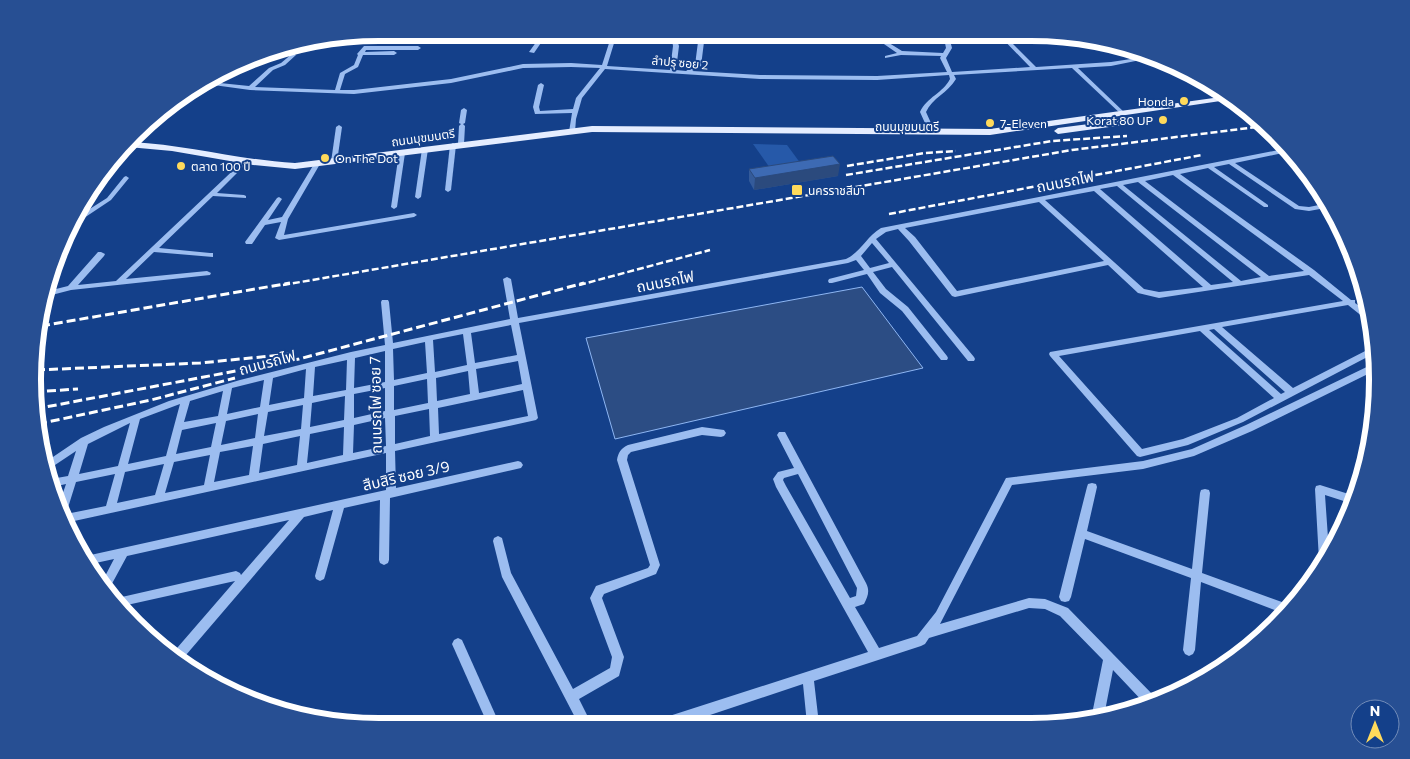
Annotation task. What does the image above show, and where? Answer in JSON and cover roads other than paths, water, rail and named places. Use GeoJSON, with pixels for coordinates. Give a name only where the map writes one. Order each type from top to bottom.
{"type":"FeatureCollection","features":[{"type":"Feature","properties":{"kind":"main road","name":"ถนนมุขมนตรี"},"geometry":{"type":"LineString","coordinates":[[134,146],[179,149],[274,166],[334,162],[457,145],[592,130],[990,132],[1220,100]]}},
{"type":"Feature","properties":{"kind":"main road","name":"ถนนมุขมนตรี"},"geometry":{"type":"LineString","coordinates":[[572,132],[591,137],[994,139],[1097,127],[1229,106]]}},
{"type":"Feature","properties":{"kind":"main road"},"geometry":{"type":"LineString","coordinates":[[1088,119],[1097,127]]}},
{"type":"Feature","properties":{"kind":"main road"},"geometry":{"type":"LineString","coordinates":[[932,132],[939,138]]}},
{"type":"Feature","properties":{"kind":"street"},"geometry":{"type":"LineString","coordinates":[[532,52],[540,41]]}},
{"type":"Feature","properties":{"kind":"street"},"geometry":{"type":"LineString","coordinates":[[572,132],[575,111],[585,88],[604,67],[613,41]]}},
{"type":"Feature","properties":{"kind":"street"},"geometry":{"type":"LineString","coordinates":[[673,71],[676,46],[675,41]]}},
{"type":"Feature","properties":{"kind":"street"},"geometry":{"type":"LineString","coordinates":[[683,72],[698,66],[702,41]]}},
{"type":"Feature","properties":{"kind":"street"},"geometry":{"type":"LineString","coordinates":[[882,41],[901,53]]}},
{"type":"Feature","properties":{"kind":"street"},"geometry":{"type":"LineString","coordinates":[[932,132],[923,112],[925,105],[951,84],[953,79],[943,61],[944,55],[949,48],[947,41]]}},
{"type":"Feature","properties":{"kind":"street"},"geometry":{"type":"LineString","coordinates":[[1007,41],[1035,69]]}},
{"type":"Feature","properties":{"kind":"street"},"geometry":{"type":"LineString","coordinates":[[334,90],[343,73],[356,66],[362,50],[367,48],[417,50]]}},
{"type":"Feature","properties":{"kind":"street"},"geometry":{"type":"LineString","coordinates":[[887,58],[901,53],[944,55]]}},
{"type":"Feature","properties":{"kind":"street"},"geometry":{"type":"LineString","coordinates":[[250,88],[271,69],[283,64],[293,55]]}},
{"type":"Feature","properties":{"kind":"street","name":"ลำปรุ ซอย 2"},"geometry":{"type":"LineString","coordinates":[[215,84],[250,88],[374,90],[451,81],[524,66],[571,65],[797,78],[877,78],[1074,67],[1140,59]]}},
{"type":"Feature","properties":{"kind":"street"},"geometry":{"type":"LineString","coordinates":[[1074,67],[1123,114]]}},
{"type":"Feature","properties":{"kind":"street"},"geometry":{"type":"LineString","coordinates":[[334,90],[340,69]]}},
{"type":"Feature","properties":{"kind":"street"},"geometry":{"type":"LineString","coordinates":[[541,85],[536,107],[538,113],[575,111]]}},
{"type":"Feature","properties":{"kind":"street"},"geometry":{"type":"LineString","coordinates":[[448,190],[464,110]]}},
{"type":"Feature","properties":{"kind":"street"},"geometry":{"type":"LineString","coordinates":[[334,162],[339,127]]}},
{"type":"Feature","properties":{"kind":"street"},"geometry":{"type":"LineString","coordinates":[[418,198],[425,149]]}},
{"type":"Feature","properties":{"kind":"street","name":"ถนนรถไฟ"},"geometry":{"type":"LineString","coordinates":[[52,462],[84,440],[136,418],[228,387],[311,365],[428,338],[858,257],[872,238],[884,230],[1281,152]]}},
{"type":"Feature","properties":{"kind":"street"},"geometry":{"type":"LineString","coordinates":[[394,207],[402,153]]}},
{"type":"Feature","properties":{"kind":"street"},"geometry":{"type":"LineString","coordinates":[[119,282],[245,162]]}},
{"type":"Feature","properties":{"kind":"street"},"geometry":{"type":"LineString","coordinates":[[1230,162],[1297,208],[1309,209],[1321,207]]}},
{"type":"Feature","properties":{"kind":"street"},"geometry":{"type":"LineString","coordinates":[[316,164],[285,219],[279,238],[414,215]]}},
{"type":"Feature","properties":{"kind":"street"},"geometry":{"type":"LineString","coordinates":[[1209,166],[1266,206]]}},
{"type":"Feature","properties":{"kind":"street"},"geometry":{"type":"LineString","coordinates":[[1175,173],[1361,310]]}},
{"type":"Feature","properties":{"kind":"street"},"geometry":{"type":"LineString","coordinates":[[84,215],[109,198],[126,178]]}},
{"type":"Feature","properties":{"kind":"street"},"geometry":{"type":"LineString","coordinates":[[1140,180],[1268,278]]}},
{"type":"Feature","properties":{"kind":"street"},"geometry":{"type":"LineString","coordinates":[[1118,184],[1239,283]]}},
{"type":"Feature","properties":{"kind":"street"},"geometry":{"type":"LineString","coordinates":[[1096,189],[1209,288]]}},
{"type":"Feature","properties":{"kind":"street"},"geometry":{"type":"LineString","coordinates":[[211,194],[244,197]]}},
{"type":"Feature","properties":{"kind":"street"},"geometry":{"type":"LineString","coordinates":[[249,242],[278,199]]}},
{"type":"Feature","properties":{"kind":"street"},"geometry":{"type":"LineString","coordinates":[[1041,200],[1140,290],[1159,295],[1311,272]]}},
{"type":"Feature","properties":{"kind":"street"},"geometry":{"type":"LineString","coordinates":[[262,223],[285,219]]}},
{"type":"Feature","properties":{"kind":"street"},"geometry":{"type":"LineString","coordinates":[[900,227],[912,239],[955,294],[1110,262]]}},
{"type":"Feature","properties":{"kind":"street"},"geometry":{"type":"LineString","coordinates":[[872,238],[971,359]]}},
{"type":"Feature","properties":{"kind":"street"},"geometry":{"type":"LineString","coordinates":[[153,250],[210,255]]}},
{"type":"Feature","properties":{"kind":"street"},"geometry":{"type":"LineString","coordinates":[[71,288],[101,254]]}},
{"type":"Feature","properties":{"kind":"street"},"geometry":{"type":"LineString","coordinates":[[858,257],[883,291],[905,309],[944,358]]}},
{"type":"Feature","properties":{"kind":"street"},"geometry":{"type":"LineString","coordinates":[[832,281],[894,264]]}},
{"type":"Feature","properties":{"kind":"street"},"geometry":{"type":"LineString","coordinates":[[53,293],[71,288],[207,273]]}},
{"type":"Feature","properties":{"kind":"street"},"geometry":{"type":"LineString","coordinates":[[71,517],[348,456],[533,418],[507,279]]}},
{"type":"Feature","properties":{"kind":"street","name":"ถนนรถไฟ ซอย 7"},"geometry":{"type":"LineString","coordinates":[[385,302],[389,383],[390,448],[388,494]]}},
{"type":"Feature","properties":{"kind":"street"},"geometry":{"type":"LineString","coordinates":[[1352,302],[1053,354],[1140,453],[1185,442],[1240,420],[1368,353]]}},
{"type":"Feature","properties":{"kind":"street"},"geometry":{"type":"LineString","coordinates":[[1217,327],[1292,393]]}},
{"type":"Feature","properties":{"kind":"street"},"geometry":{"type":"LineString","coordinates":[[1203,329],[1281,398]]}},
{"type":"Feature","properties":{"kind":"street"},"geometry":{"type":"LineString","coordinates":[[467,331],[474,397]]}},
{"type":"Feature","properties":{"kind":"street"},"geometry":{"type":"LineString","coordinates":[[428,338],[435,438]]}},
{"type":"Feature","properties":{"kind":"street"},"geometry":{"type":"LineString","coordinates":[[348,456],[351,355]]}},
{"type":"Feature","properties":{"kind":"street"},"geometry":{"type":"LineString","coordinates":[[179,427],[522,357]]}},
{"type":"Feature","properties":{"kind":"street"},"geometry":{"type":"LineString","coordinates":[[302,466],[311,365]]}},
{"type":"Feature","properties":{"kind":"street"},"geometry":{"type":"LineString","coordinates":[[682,718],[920,640],[940,616],[1009,481],[1143,465],[1194,452],[1249,428],[1369,370]]}},
{"type":"Feature","properties":{"kind":"street"},"geometry":{"type":"LineString","coordinates":[[252,478],[269,376]]}},
{"type":"Feature","properties":{"kind":"street"},"geometry":{"type":"LineString","coordinates":[[57,482],[527,386]]}},
{"type":"Feature","properties":{"kind":"street"},"geometry":{"type":"LineString","coordinates":[[208,488],[228,387]]}},
{"type":"Feature","properties":{"kind":"street"},"geometry":{"type":"LineString","coordinates":[[159,498],[186,400]]}},
{"type":"Feature","properties":{"kind":"street"},"geometry":{"type":"LineString","coordinates":[[110,509],[136,418]]}},
{"type":"Feature","properties":{"kind":"street"},"geometry":{"type":"LineString","coordinates":[[571,697],[615,672],[617,665],[618,656],[596,598],[600,590],[652,571],[655,565],[622,460],[623,454],[628,449],[702,431],[720,433]]}},
{"type":"Feature","properties":{"kind":"street"},"geometry":{"type":"LineString","coordinates":[[782,435],[862,587],[863,594],[860,600],[846,604]]}},
{"type":"Feature","properties":{"kind":"street"},"geometry":{"type":"LineString","coordinates":[[65,503],[84,440]]}},
{"type":"Feature","properties":{"kind":"street","name":"สืบสิริ ซอย 3/9"},"geometry":{"type":"LineString","coordinates":[[93,559],[518,465]]}},
{"type":"Feature","properties":{"kind":"street"},"geometry":{"type":"LineString","coordinates":[[800,470],[781,475],[778,479],[846,604],[876,654]]}},
{"type":"Feature","properties":{"kind":"street"},"geometry":{"type":"LineString","coordinates":[[1065,597],[1092,486]]}},
{"type":"Feature","properties":{"kind":"street"},"geometry":{"type":"LineString","coordinates":[[1323,548],[1320,489],[1347,498]]}},
{"type":"Feature","properties":{"kind":"street"},"geometry":{"type":"LineString","coordinates":[[1189,650],[1205,493]]}},
{"type":"Feature","properties":{"kind":"street"},"geometry":{"type":"LineString","coordinates":[[384,560],[388,494]]}},
{"type":"Feature","properties":{"kind":"street"},"geometry":{"type":"LineString","coordinates":[[320,576],[340,505]]}},
{"type":"Feature","properties":{"kind":"street"},"geometry":{"type":"LineString","coordinates":[[180,653],[301,513]]}},
{"type":"Feature","properties":{"kind":"street"},"geometry":{"type":"LineString","coordinates":[[1081,533],[1281,607]]}},
{"type":"Feature","properties":{"kind":"street"},"geometry":{"type":"LineString","coordinates":[[498,541],[506,574],[582,718]]}},
{"type":"Feature","properties":{"kind":"street"},"geometry":{"type":"LineString","coordinates":[[109,582],[123,553]]}},
{"type":"Feature","properties":{"kind":"street"},"geometry":{"type":"LineString","coordinates":[[124,601],[236,576]]}},
{"type":"Feature","properties":{"kind":"street"},"geometry":{"type":"LineString","coordinates":[[926,634],[1029,603],[1044,604],[1064,612],[1148,697]]}},
{"type":"Feature","properties":{"kind":"street"},"geometry":{"type":"LineString","coordinates":[[458,644],[491,718]]}},
{"type":"Feature","properties":{"kind":"street"},"geometry":{"type":"LineString","coordinates":[[1099,710],[1109,658]]}},
{"type":"Feature","properties":{"kind":"street"},"geometry":{"type":"LineString","coordinates":[[808,677],[812,718]]}},
{"type":"Feature","properties":{"kind":"railway"},"geometry":{"type":"LineString","coordinates":[[283,285],[1072,150],[1256,127]]}},
{"type":"Feature","properties":{"kind":"railway"},"geometry":{"type":"LineString","coordinates":[[846,175],[1052,141],[1127,136]]}},
{"type":"Feature","properties":{"kind":"railway"},"geometry":{"type":"LineString","coordinates":[[847,166],[925,153],[956,151]]}},
{"type":"Feature","properties":{"kind":"railway"},"geometry":{"type":"LineString","coordinates":[[889,214],[1202,155]]}},
{"type":"Feature","properties":{"kind":"railway"},"geometry":{"type":"LineString","coordinates":[[579,285],[710,250]]}},
{"type":"Feature","properties":{"kind":"railway"},"geometry":{"type":"LineString","coordinates":[[46,325],[290,283]]}},
{"type":"Feature","properties":{"kind":"railway"},"geometry":{"type":"LineString","coordinates":[[43,408],[299,359],[584,283]]}},
{"type":"Feature","properties":{"kind":"railway"},"geometry":{"type":"LineString","coordinates":[[41,370],[200,363],[291,354]]}},
{"type":"Feature","properties":{"kind":"railway"},"geometry":{"type":"LineString","coordinates":[[44,423],[151,400],[235,378]]}},
{"type":"Feature","properties":{"kind":"railway"},"geometry":{"type":"LineString","coordinates":[[42,391],[78,389]]}},
{"type":"Feature","properties":{"kind":"place","name":"Honda"},"geometry":{"type":"Point","coordinates":[1184,101]}},
{"type":"Feature","properties":{"kind":"place","name":"Korat 80 UP"},"geometry":{"type":"Point","coordinates":[1163,120]}},
{"type":"Feature","properties":{"kind":"place","name":"7-Eleven"},"geometry":{"type":"Point","coordinates":[990,123]}},
{"type":"Feature","properties":{"kind":"place","name":"On The Dot"},"geometry":{"type":"Point","coordinates":[325,158]}},
{"type":"Feature","properties":{"kind":"place","name":"ตลาด 100 ปี"},"geometry":{"type":"Point","coordinates":[181,166]}},
{"type":"Feature","properties":{"kind":"place","name":"นครราชสีมา"},"geometry":{"type":"Point","coordinates":[797,190]}}]}
